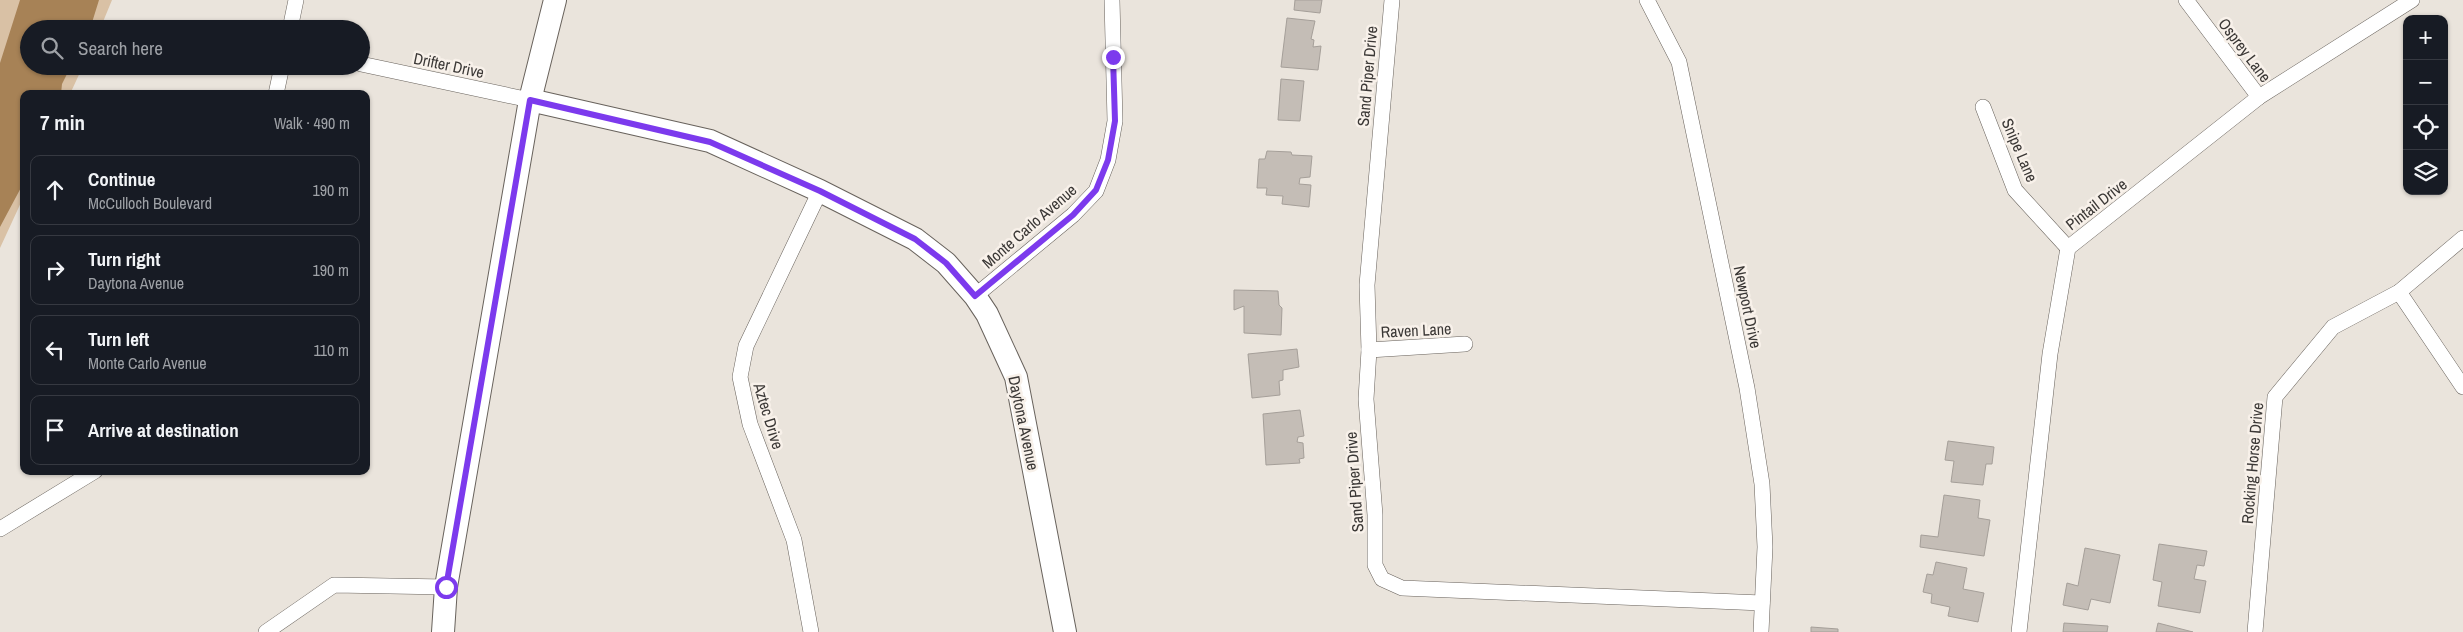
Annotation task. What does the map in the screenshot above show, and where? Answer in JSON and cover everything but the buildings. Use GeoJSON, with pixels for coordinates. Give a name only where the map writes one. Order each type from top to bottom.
{"type":"FeatureCollection","features":[{"type":"Feature","properties":{"kind":"street"},"geometry":{"type":"LineString","coordinates":[[292,20],[296,0]]}},
{"type":"Feature","properties":{"kind":"street"},"geometry":{"type":"LineString","coordinates":[[443,632],[446,587],[530,100],[555,0]]}},
{"type":"Feature","properties":{"kind":"street","name":"Monte Carlo Avenue"},"geometry":{"type":"LineString","coordinates":[[975,296],[1073,215],[1096,190],[1108,160],[1115,121],[1112,0]]}},
{"type":"Feature","properties":{"kind":"street","name":"Sand Piper Drive"},"geometry":{"type":"LineString","coordinates":[[1392,0],[1368,275],[1369,350],[1366,399],[1375,515],[1375,565],[1382,579],[1402,588],[1762,603]]}},
{"type":"Feature","properties":{"kind":"street","name":"Newport Drive"},"geometry":{"type":"LineString","coordinates":[[1647,0],[1679,62],[1746,388],[1762,484],[1765,547],[1761,632]]}},
{"type":"Feature","properties":{"kind":"street","name":"Osprey Lane"},"geometry":{"type":"LineString","coordinates":[[2186,0],[2259,98]]}},
{"type":"Feature","properties":{"kind":"street","name":"Pintail Drive"},"geometry":{"type":"LineString","coordinates":[[2019,632],[2050,354],[2068,248],[2259,98],[2412,0]]}},
{"type":"Feature","properties":{"kind":"street","name":"Drifter Drive"},"geometry":{"type":"LineString","coordinates":[[370,66],[530,100]]}},
{"type":"Feature","properties":{"kind":"street"},"geometry":{"type":"LineString","coordinates":[[277,90],[280,75]]}},
{"type":"Feature","properties":{"kind":"street","name":"Daytona Avenue"},"geometry":{"type":"LineString","coordinates":[[530,100],[710,142],[820,191],[915,239],[946,263],[975,296],[1000,338],[1016,377],[1065,632]]}},
{"type":"Feature","properties":{"kind":"street","name":"Snipe Lane"},"geometry":{"type":"LineString","coordinates":[[1983,106],[2015,190],[2068,248]]}},
{"type":"Feature","properties":{"kind":"street","name":"Aztec Drive"},"geometry":{"type":"LineString","coordinates":[[811,632],[794,540],[750,424],[740,378],[746,346],[820,191]]}},
{"type":"Feature","properties":{"kind":"street","name":"Rocking Horse Drive"},"geometry":{"type":"LineString","coordinates":[[2255,632],[2275,397],[2332,327],[2399,292],[2463,238]]}},
{"type":"Feature","properties":{"kind":"street"},"geometry":{"type":"LineString","coordinates":[[2399,292],[2463,387]]}},
{"type":"Feature","properties":{"kind":"street","name":"Raven Lane"},"geometry":{"type":"LineString","coordinates":[[1369,350],[1465,344]]}},
{"type":"Feature","properties":{"kind":"street"},"geometry":{"type":"LineString","coordinates":[[0,529],[88,475]]}},
{"type":"Feature","properties":{"kind":"street"},"geometry":{"type":"LineString","coordinates":[[266,632],[334,584],[446,587]]}},
{"type":"Feature","properties":{"kind":"shaded area"},"geometry":{"type":"Polygon","coordinates":[[[0,0],[112,0],[104,20],[20,20],[20,75],[79,75],[72,90],[20,90],[20,205],[0,248],[0,0]]]}},
{"type":"Feature","properties":{"kind":"shaded area"},"geometry":{"type":"Polygon","coordinates":[[[20,0],[99,0],[93,20],[20,20],[20,75],[66,75],[61,90],[20,90],[20,190],[0,227],[0,63],[20,0]]]}},
{"type":"Feature","properties":{"kind":"route"},"geometry":{"type":"LineString","coordinates":[[446,587],[530,100],[710,142],[820,191],[915,239],[946,263],[975,296],[1073,215],[1096,190],[1108,160],[1115,121],[1113,57]]}}]}
